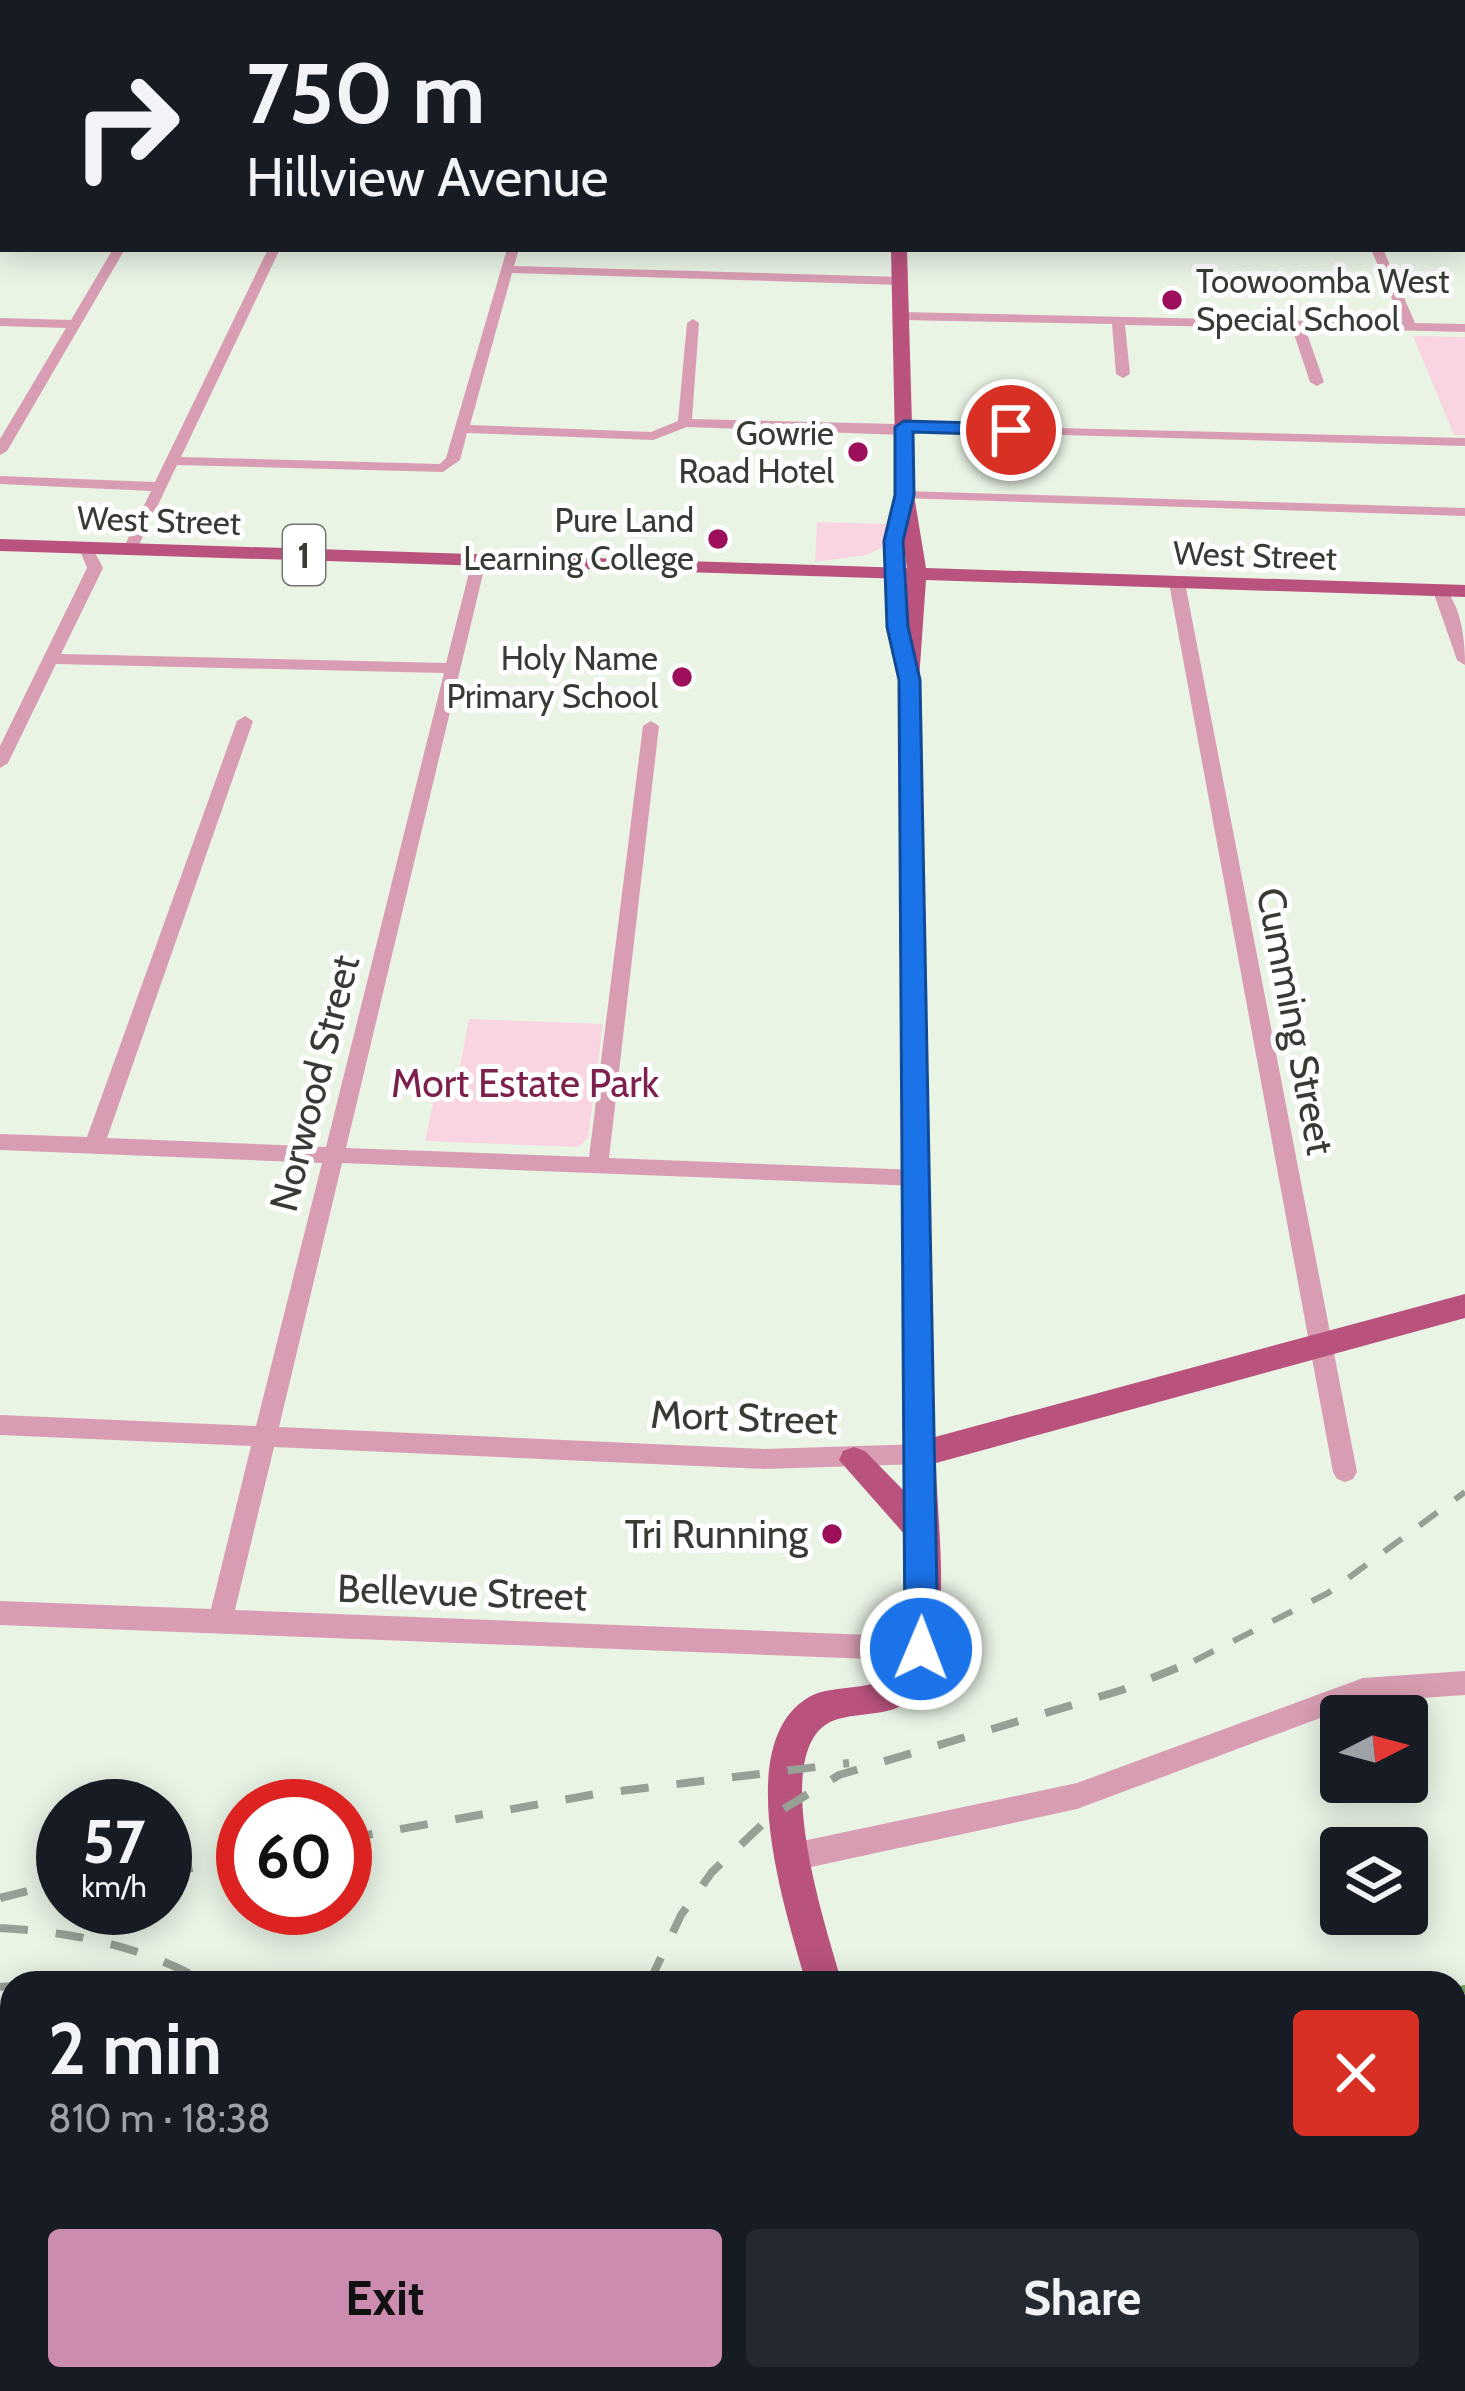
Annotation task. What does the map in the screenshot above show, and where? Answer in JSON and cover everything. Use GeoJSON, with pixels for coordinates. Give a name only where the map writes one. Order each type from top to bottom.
{"type":"FeatureCollection","features":[{"type":"Feature","properties":{"kind":"main road"},"geometry":{"type":"LineString","coordinates":[[821,1971],[793,1857],[787,1791],[797,1732],[818,1711],[898,1691],[912,1678],[921,1649],[909,680],[901,572],[908,505],[899,252]]}},
{"type":"Feature","properties":{"kind":"main road"},"geometry":{"type":"LineString","coordinates":[[908,505],[932,558],[961,572]]}},
{"type":"Feature","properties":{"kind":"main road","name":"West Street"},"geometry":{"type":"LineString","coordinates":[[0,544],[1465,592]]}},
{"type":"Feature","properties":{"kind":"main road","name":"West Street"},"geometry":{"type":"LineString","coordinates":[[748,569],[901,572],[1000,585],[1043,579]]}},
{"type":"Feature","properties":{"kind":"main road","name":"Mort Street"},"geometry":{"type":"LineString","coordinates":[[921,1454],[1465,1306]]}},
{"type":"Feature","properties":{"kind":"main road"},"geometry":{"type":"LineString","coordinates":[[854,1460],[922,1531]]}},
{"type":"Feature","properties":{"kind":"street"},"geometry":{"type":"LineString","coordinates":[[0,451],[116,252]]}},
{"type":"Feature","properties":{"kind":"street"},"geometry":{"type":"LineString","coordinates":[[130,549],[273,252]]}},
{"type":"Feature","properties":{"kind":"street"},"geometry":{"type":"LineString","coordinates":[[174,461],[443,468],[453,460],[512,252]]}},
{"type":"Feature","properties":{"kind":"street"},"geometry":{"type":"LineString","coordinates":[[1378,252],[1411,328]]}},
{"type":"Feature","properties":{"kind":"street"},"geometry":{"type":"LineString","coordinates":[[507,269],[900,281]]}},
{"type":"Feature","properties":{"kind":"street"},"geometry":{"type":"LineString","coordinates":[[901,316],[1465,328]]}},
{"type":"Feature","properties":{"kind":"street"},"geometry":{"type":"LineString","coordinates":[[0,322],[74,324]]}},
{"type":"Feature","properties":{"kind":"street"},"geometry":{"type":"LineString","coordinates":[[1118,322],[1123,374]]}},
{"type":"Feature","properties":{"kind":"street"},"geometry":{"type":"LineString","coordinates":[[681,427],[693,323]]}},
{"type":"Feature","properties":{"kind":"street"},"geometry":{"type":"LineString","coordinates":[[1298,326],[1317,382]]}},
{"type":"Feature","properties":{"kind":"street"},"geometry":{"type":"LineString","coordinates":[[462,430],[653,436],[681,427],[904,429],[1465,442]]}},
{"type":"Feature","properties":{"kind":"street"},"geometry":{"type":"LineString","coordinates":[[0,479],[161,487]]}},
{"type":"Feature","properties":{"kind":"street"},"geometry":{"type":"LineString","coordinates":[[908,505],[1465,512]]}},
{"type":"Feature","properties":{"kind":"street"},"geometry":{"type":"LineString","coordinates":[[0,763],[92,573],[96,562],[86,548]]}},
{"type":"Feature","properties":{"kind":"street","name":"Norwood Street"},"geometry":{"type":"LineString","coordinates":[[220,1622],[479,561]]}},
{"type":"Feature","properties":{"kind":"street","name":"Cumming Street"},"geometry":{"type":"LineString","coordinates":[[1177,583],[1345,1472]]}},
{"type":"Feature","properties":{"kind":"street"},"geometry":{"type":"LineString","coordinates":[[1441,591],[1465,660]]}},
{"type":"Feature","properties":{"kind":"street"},"geometry":{"type":"LineString","coordinates":[[50,659],[452,668]]}},
{"type":"Feature","properties":{"kind":"street"},"geometry":{"type":"LineString","coordinates":[[94,1146],[245,721]]}},
{"type":"Feature","properties":{"kind":"street"},"geometry":{"type":"LineString","coordinates":[[598,1164],[651,726]]}},
{"type":"Feature","properties":{"kind":"street"},"geometry":{"type":"LineString","coordinates":[[0,1142],[918,1178]]}},
{"type":"Feature","properties":{"kind":"street","name":"Mort Street"},"geometry":{"type":"LineString","coordinates":[[0,1425],[854,1460],[921,1454]]}},
{"type":"Feature","properties":{"kind":"street","name":"Bellevue Street"},"geometry":{"type":"LineString","coordinates":[[0,1613],[921,1649]]}},
{"type":"Feature","properties":{"kind":"street"},"geometry":{"type":"LineString","coordinates":[[793,1857],[1077,1796],[1364,1690],[1465,1683]]}},
{"type":"Feature","properties":{"kind":"green space"},"geometry":{"type":"Polygon","coordinates":[[[1413,336],[1465,337],[1465,435],[1454,435],[1413,336]]]}},
{"type":"Feature","properties":{"kind":"green space"},"geometry":{"type":"Polygon","coordinates":[[[817,522],[887,524],[884,546],[867,555],[815,562],[817,522]]]}},
{"type":"Feature","properties":{"kind":"green space","name":"Mort Estate Park"},"geometry":{"type":"Polygon","coordinates":[[[469,1019],[603,1024],[588,1138],[578,1147],[425,1141],[437,1085],[457,1081],[469,1019]]]}},
{"type":"Feature","properties":{"kind":"railway"},"geometry":{"type":"LineString","coordinates":[[1194,1661],[1328,1593],[1465,1492]]}},
{"type":"Feature","properties":{"kind":"railway"},"geometry":{"type":"LineString","coordinates":[[655,1971],[681,1915],[712,1872],[769,1818],[839,1775],[1122,1690],[1202,1658]]}},
{"type":"Feature","properties":{"kind":"railway"},"geometry":{"type":"LineString","coordinates":[[372,1834],[596,1794],[849,1763]]}},
{"type":"Feature","properties":{"kind":"railway"},"geometry":{"type":"LineString","coordinates":[[192,1868],[216,1863]]}},
{"type":"Feature","properties":{"kind":"railway"},"geometry":{"type":"LineString","coordinates":[[0,1898],[36,1889]]}},
{"type":"Feature","properties":{"kind":"railway"},"geometry":{"type":"LineString","coordinates":[[0,1928],[107,1943],[184,1971]]}},
{"type":"Feature","properties":{"kind":"place","name":"Toowoomba West Special School"},"geometry":{"type":"Point","coordinates":[1172,300]}},
{"type":"Feature","properties":{"kind":"place","name":"Gowrie Road Hotel"},"geometry":{"type":"Point","coordinates":[858,452]}},
{"type":"Feature","properties":{"kind":"place","name":"Pure Land Learning College"},"geometry":{"type":"Point","coordinates":[718,539]}},
{"type":"Feature","properties":{"kind":"place","name":"Holy Name Primary School"},"geometry":{"type":"Point","coordinates":[682,677]}},
{"type":"Feature","properties":{"kind":"place","name":"Tri Running"},"geometry":{"type":"Point","coordinates":[832,1534]}},
{"type":"Feature","properties":{"kind":"route"},"geometry":{"type":"LineString","coordinates":[[921,1649],[909,680],[898,627],[894,541],[905,495],[904,427],[1011,430]]}}]}
